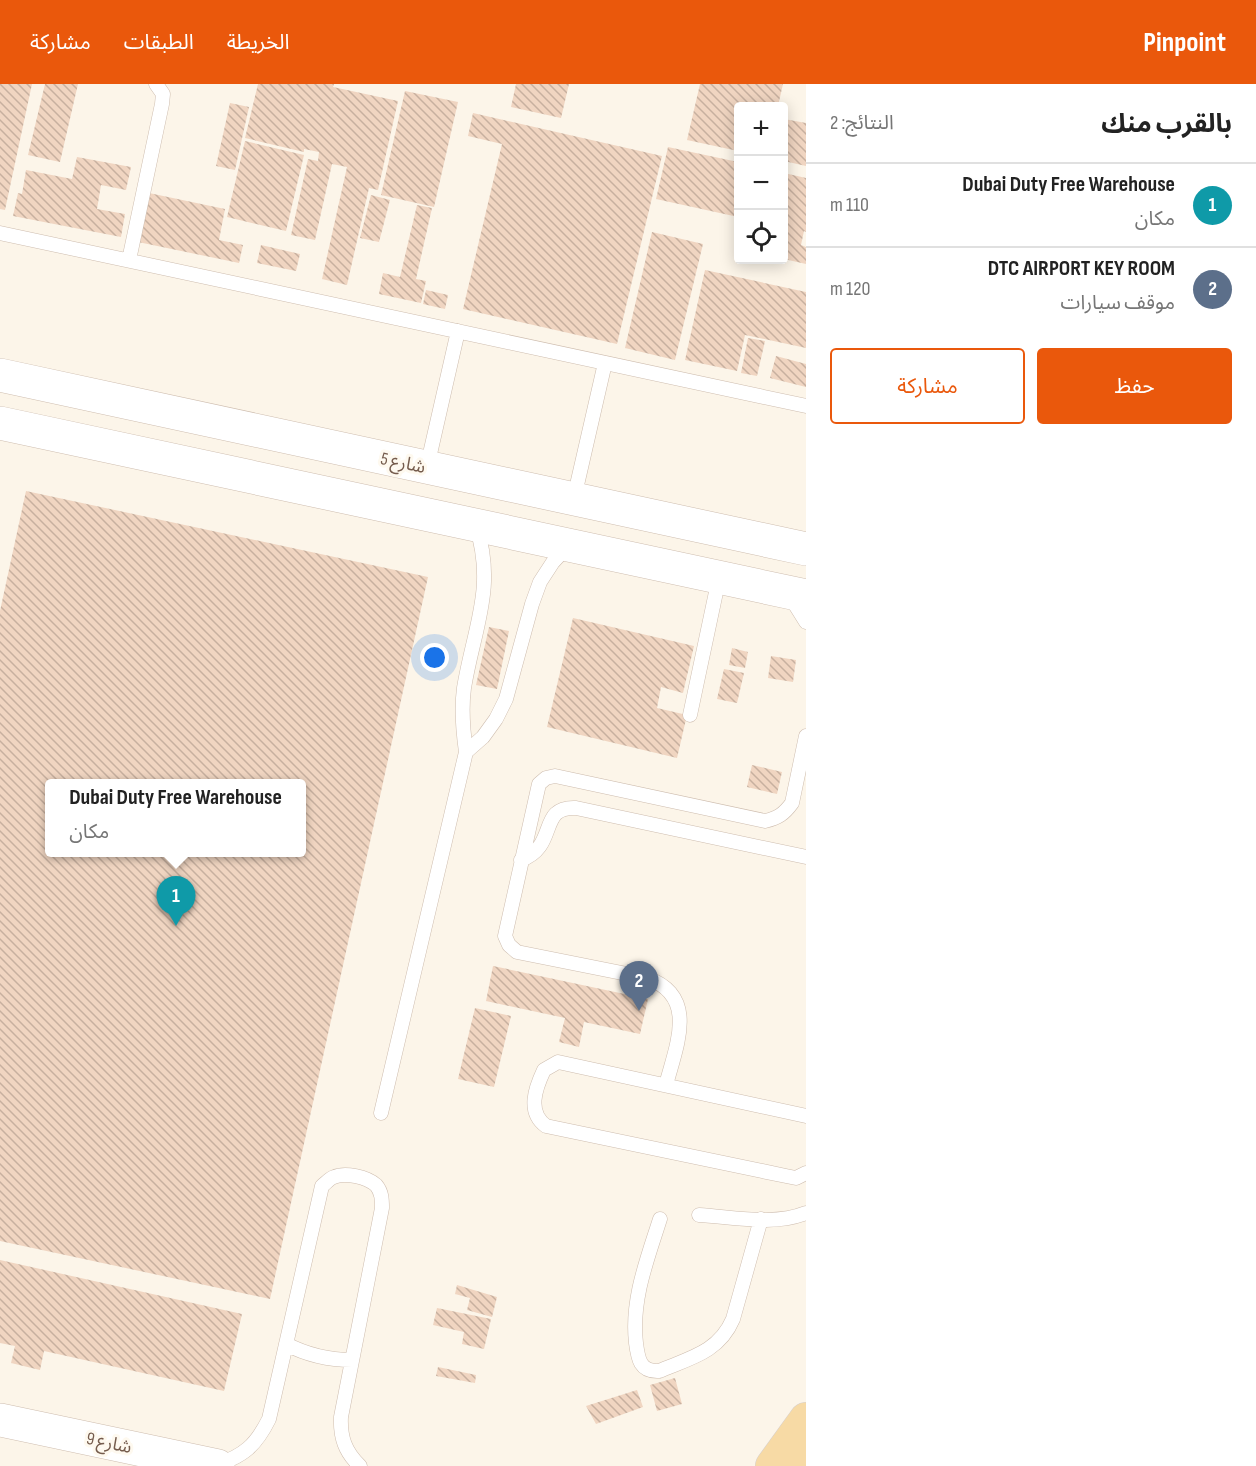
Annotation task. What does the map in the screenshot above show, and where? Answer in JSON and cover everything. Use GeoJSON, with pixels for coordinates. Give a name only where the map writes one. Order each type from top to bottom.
{"type":"FeatureCollection","features":[{"type":"Feature","properties":{"kind":"main road"},"geometry":{"type":"LineString","coordinates":[[749,1466],[802,1445]]}},
{"type":"Feature","properties":{"kind":"main road"},"geometry":{"type":"LineString","coordinates":[[772,1466],[802,1445]]}},
{"type":"Feature","properties":{"kind":"street","name":"شارع 5"},"geometry":{"type":"LineString","coordinates":[[0,375],[672,522],[806,549]]}},
{"type":"Feature","properties":{"kind":"street"},"geometry":{"type":"LineString","coordinates":[[0,423],[475,523],[796,594]]}},
{"type":"Feature","properties":{"kind":"street"},"geometry":{"type":"LineString","coordinates":[[658,564],[668,556],[674,546],[676,534],[672,522]]}},
{"type":"Feature","properties":{"kind":"street","name":"شارع 9"},"geometry":{"type":"LineString","coordinates":[[0,1420],[216,1466]]}},
{"type":"Feature","properties":{"kind":"lane"},"geometry":{"type":"LineString","coordinates":[[129,260],[162,104],[163,94],[156,84]]}},
{"type":"Feature","properties":{"kind":"lane"},"geometry":{"type":"LineString","coordinates":[[0,233],[806,406]]}},
{"type":"Feature","properties":{"kind":"lane"},"geometry":{"type":"LineString","coordinates":[[426,468],[458,332]]}},
{"type":"Feature","properties":{"kind":"lane"},"geometry":{"type":"LineString","coordinates":[[574,500],[605,363]]}},
{"type":"Feature","properties":{"kind":"lane"},"geometry":{"type":"LineString","coordinates":[[381,1113],[466,752],[462,709],[479,624],[485,569],[482,546],[475,523]]}},
{"type":"Feature","properties":{"kind":"lane"},"geometry":{"type":"LineString","coordinates":[[466,752],[483,737],[496,719],[506,699],[522,637],[540,582],[553,562],[569,545]]}},
{"type":"Feature","properties":{"kind":"lane"},"geometry":{"type":"LineString","coordinates":[[690,715],[719,578]]}},
{"type":"Feature","properties":{"kind":"lane"},"geometry":{"type":"LineString","coordinates":[[796,594],[806,622]]}},
{"type":"Feature","properties":{"kind":"lane"},"geometry":{"type":"LineString","coordinates":[[666,1085],[681,1017],[677,1000],[670,990],[659,982],[647,978],[517,952],[509,945],[505,936],[539,784],[546,778],[555,776],[765,821],[776,819],[792,803],[806,736]]}},
{"type":"Feature","properties":{"kind":"lane"},"geometry":{"type":"LineString","coordinates":[[521,860],[540,849],[550,822],[556,813],[565,808],[576,808],[805,855]]}},
{"type":"Feature","properties":{"kind":"lane"},"geometry":{"type":"LineString","coordinates":[[806,1116],[558,1062],[544,1070],[534,1102],[534,1112],[538,1120],[546,1126],[796,1178],[806,1173]]}},
{"type":"Feature","properties":{"kind":"lane"},"geometry":{"type":"LineString","coordinates":[[216,1466],[233,1460],[248,1450],[261,1436],[269,1419],[322,1186],[333,1177],[346,1175],[365,1179],[376,1185],[382,1196],[382,1208],[341,1417],[340,1434],[346,1450],[360,1466]]}},
{"type":"Feature","properties":{"kind":"lane"},"geometry":{"type":"LineString","coordinates":[[699,1215],[780,1220],[795,1218],[806,1213]]}},
{"type":"Feature","properties":{"kind":"lane"},"geometry":{"type":"LineString","coordinates":[[660,1219],[639,1287],[635,1316],[640,1364],[652,1372],[711,1349],[728,1331],[734,1319],[761,1219]]}},
{"type":"Feature","properties":{"kind":"lane"},"geometry":{"type":"LineString","coordinates":[[286,1344],[312,1356],[352,1360]]}},
{"type":"Feature","properties":{"kind":"building"},"geometry":{"type":"Polygon","coordinates":[[[0,84],[32,84],[5,210],[0,209],[0,84]]]}},
{"type":"Feature","properties":{"kind":"building"},"geometry":{"type":"Polygon","coordinates":[[[45,84],[78,84],[60,162],[28,155],[45,84]]]}},
{"type":"Feature","properties":{"kind":"building"},"geometry":{"type":"Polygon","coordinates":[[[258,84],[334,84],[333,87],[398,101],[378,190],[369,188],[347,285],[322,279],[347,167],[332,164],[315,240],[291,235],[308,159],[318,161],[319,152],[304,149],[304,152],[245,138],[258,84]]]}},
{"type":"Feature","properties":{"kind":"building"},"geometry":{"type":"Polygon","coordinates":[[[516,84],[569,84],[561,118],[511,107],[516,84]]]}},
{"type":"Feature","properties":{"kind":"building"},"geometry":{"type":"Polygon","coordinates":[[[700,84],[783,84],[779,102],[734,102],[734,150],[687,140],[700,84]]]}},
{"type":"Feature","properties":{"kind":"building"},"geometry":{"type":"Polygon","coordinates":[[[405,91],[458,102],[434,207],[381,195],[405,91]]]}},
{"type":"Feature","properties":{"kind":"building"},"geometry":{"type":"Polygon","coordinates":[[[230,103],[249,107],[235,170],[216,166],[230,103]]]}},
{"type":"Feature","properties":{"kind":"building"},"geometry":{"type":"Polygon","coordinates":[[[473,113],[662,156],[617,344],[463,309],[502,144],[468,136],[473,113]]]}},
{"type":"Feature","properties":{"kind":"building"},"geometry":{"type":"Polygon","coordinates":[[[788,120],[806,123],[806,166],[788,162],[788,120]]]}},
{"type":"Feature","properties":{"kind":"building"},"geometry":{"type":"Polygon","coordinates":[[[245,141],[304,155],[286,231],[227,217],[245,141]]]}},
{"type":"Feature","properties":{"kind":"building"},"geometry":{"type":"Polygon","coordinates":[[[668,147],[734,161],[734,216],[656,199],[668,147]]]}},
{"type":"Feature","properties":{"kind":"building"},"geometry":{"type":"Polygon","coordinates":[[[77,157],[131,167],[126,190],[101,185],[97,209],[125,214],[121,237],[13,216],[18,193],[22,194],[26,170],[72,179],[77,157]]]}},
{"type":"Feature","properties":{"kind":"building"},"geometry":{"type":"Polygon","coordinates":[[[788,174],[806,178],[806,232],[804,231],[801,245],[806,247],[806,264],[788,260],[788,174]]]}},
{"type":"Feature","properties":{"kind":"building"},"geometry":{"type":"Polygon","coordinates":[[[149,193],[225,209],[219,240],[243,245],[239,263],[138,242],[149,193]]]}},
{"type":"Feature","properties":{"kind":"building"},"geometry":{"type":"Polygon","coordinates":[[[371,195],[390,200],[379,242],[360,238],[371,195]]]}},
{"type":"Feature","properties":{"kind":"building"},"geometry":{"type":"Polygon","coordinates":[[[417,205],[432,208],[416,279],[426,281],[421,303],[379,294],[383,273],[400,277],[417,205]]]}},
{"type":"Feature","properties":{"kind":"building"},"geometry":{"type":"Polygon","coordinates":[[[652,232],[703,244],[675,360],[625,348],[652,232]]]}},
{"type":"Feature","properties":{"kind":"building"},"geometry":{"type":"Polygon","coordinates":[[[261,245],[300,254],[296,271],[257,263],[261,245]]]}},
{"type":"Feature","properties":{"kind":"building"},"geometry":{"type":"Polygon","coordinates":[[[705,270],[806,292],[806,348],[745,335],[737,371],[685,360],[705,270]]]}},
{"type":"Feature","properties":{"kind":"building"},"geometry":{"type":"Polygon","coordinates":[[[426,290],[448,295],[445,309],[423,304],[426,290]]]}},
{"type":"Feature","properties":{"kind":"building"},"geometry":{"type":"Polygon","coordinates":[[[748,338],[765,341],[757,376],[741,373],[748,338]]]}},
{"type":"Feature","properties":{"kind":"building"},"geometry":{"type":"Polygon","coordinates":[[[776,356],[806,364],[806,387],[770,378],[776,356]]]}},
{"type":"Feature","properties":{"kind":"building"},"geometry":{"type":"Polygon","coordinates":[[[26,491],[428,577],[270,1299],[0,1241],[0,611],[26,491]]]}},
{"type":"Feature","properties":{"kind":"building"},"geometry":{"type":"Polygon","coordinates":[[[573,618],[694,646],[683,693],[661,687],[657,708],[687,715],[677,758],[547,727],[573,618]]]}},
{"type":"Feature","properties":{"kind":"building"},"geometry":{"type":"Polygon","coordinates":[[[489,627],[509,631],[497,689],[476,685],[489,627]]]}},
{"type":"Feature","properties":{"kind":"building"},"geometry":{"type":"Polygon","coordinates":[[[732,648],[748,652],[745,668],[729,665],[732,648]]]}},
{"type":"Feature","properties":{"kind":"building"},"geometry":{"type":"Polygon","coordinates":[[[771,656],[796,660],[793,682],[768,678],[771,656]]]}},
{"type":"Feature","properties":{"kind":"building"},"geometry":{"type":"Polygon","coordinates":[[[724,669],[744,673],[737,703],[717,699],[724,669]]]}},
{"type":"Feature","properties":{"kind":"building"},"geometry":{"type":"Polygon","coordinates":[[[752,765],[782,772],[777,794],[747,787],[752,765]]]}},
{"type":"Feature","properties":{"kind":"building"},"geometry":{"type":"Polygon","coordinates":[[[493,966],[648,999],[640,1034],[584,1022],[579,1047],[559,1042],[565,1018],[486,1001],[493,966]]]}},
{"type":"Feature","properties":{"kind":"building"},"geometry":{"type":"Polygon","coordinates":[[[475,1008],[511,1016],[494,1087],[458,1079],[475,1008]]]}},
{"type":"Feature","properties":{"kind":"building"},"geometry":{"type":"Polygon","coordinates":[[[0,1260],[242,1314],[224,1391],[44,1351],[40,1370],[11,1363],[15,1346],[0,1343],[0,1260]]]}},
{"type":"Feature","properties":{"kind":"building"},"geometry":{"type":"Polygon","coordinates":[[[457,1285],[497,1297],[492,1317],[467,1310],[470,1298],[455,1294],[457,1285]]]}},
{"type":"Feature","properties":{"kind":"building"},"geometry":{"type":"Polygon","coordinates":[[[437,1308],[491,1319],[484,1349],[462,1344],[464,1332],[433,1325],[437,1308]]]}},
{"type":"Feature","properties":{"kind":"building"},"geometry":{"type":"Polygon","coordinates":[[[438,1367],[476,1375],[475,1383],[436,1376],[438,1367]]]}},
{"type":"Feature","properties":{"kind":"building"},"geometry":{"type":"Polygon","coordinates":[[[675,1378],[682,1404],[657,1411],[650,1385],[675,1378]]]}},
{"type":"Feature","properties":{"kind":"building"},"geometry":{"type":"Polygon","coordinates":[[[637,1390],[643,1407],[596,1424],[586,1406],[637,1390]]]}},
{"type":"Feature","properties":{"kind":"place","name":"Dubai Duty Free Warehouse"},"geometry":{"type":"Point","coordinates":[176,926]}},
{"type":"Feature","properties":{"kind":"place","name":"DTC AIRPORT KEY ROOM"},"geometry":{"type":"Point","coordinates":[639,1011]}}]}
